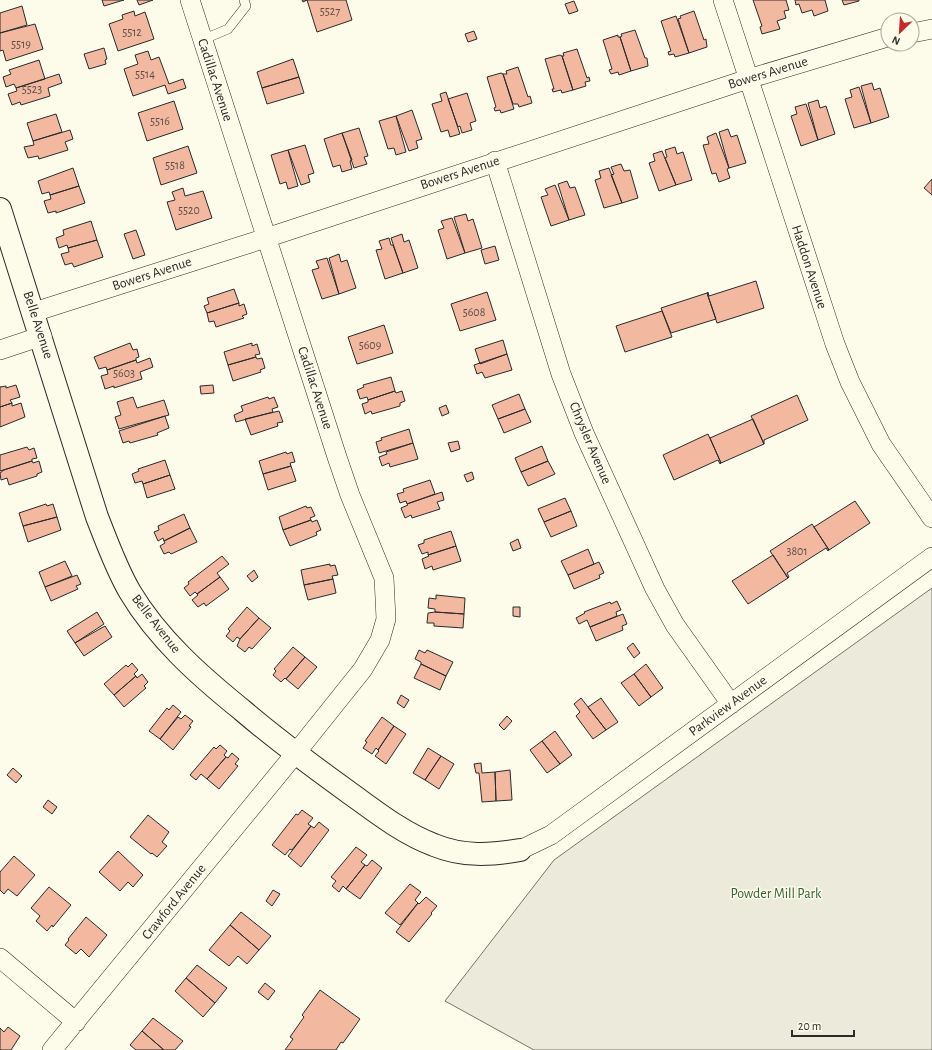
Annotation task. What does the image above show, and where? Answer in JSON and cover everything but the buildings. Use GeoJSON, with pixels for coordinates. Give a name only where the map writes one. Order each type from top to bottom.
{"type":"FeatureCollection","features":[{"type":"Feature","properties":{"kind":"street","name":"Cadillac Avenue"},"geometry":{"type":"LineString","coordinates":[[190,0],[350,496],[384,578],[386,619],[380,640],[363,669],[295,754]]}},
{"type":"Feature","properties":{"kind":"street","name":"Haddon Avenue"},"geometry":{"type":"LineString","coordinates":[[723,0],[835,344],[850,382],[881,444],[932,518]]}},
{"type":"Feature","properties":{"kind":"street"},"geometry":{"type":"LineString","coordinates":[[920,31],[932,29]]}},
{"type":"Feature","properties":{"kind":"street","name":"Bowers Avenue"},"geometry":{"type":"LineString","coordinates":[[34,312],[266,238],[495,161],[748,79],[880,39]]}},
{"type":"Feature","properties":{"kind":"street","name":"Chrysler Avenue"},"geometry":{"type":"LineString","coordinates":[[495,161],[561,374],[584,433],[655,589],[675,625],[731,704]]}},
{"type":"Feature","properties":{"kind":"street","name":"Belle Avenue"},"geometry":{"type":"LineString","coordinates":[[0,209],[42,336],[97,517],[130,592],[151,620],[182,658],[295,754],[406,832],[435,846],[464,854],[491,855],[520,850]]}},
{"type":"Feature","properties":{"kind":"street"},"geometry":{"type":"LineString","coordinates":[[0,350],[42,336]]}},
{"type":"Feature","properties":{"kind":"street","name":"Parkview Avenue"},"geometry":{"type":"LineString","coordinates":[[520,850],[551,835],[932,557]]}},
{"type":"Feature","properties":{"kind":"street","name":"Crawford Avenue"},"geometry":{"type":"LineString","coordinates":[[52,1050],[295,754]]}},
{"type":"Feature","properties":{"kind":"street"},"geometry":{"type":"LineString","coordinates":[[0,958],[76,1022]]}},
{"type":"Feature","properties":{"kind":"lane"},"geometry":{"type":"LineString","coordinates":[[202,40],[228,29],[246,6],[244,0]]}},
{"type":"Feature","properties":{"kind":"green space","name":"Powder Mill Park"},"geometry":{"type":"Polygon","coordinates":[[[932,588],[932,1050],[534,1050],[445,1001],[554,860],[932,588]]]}}]}
